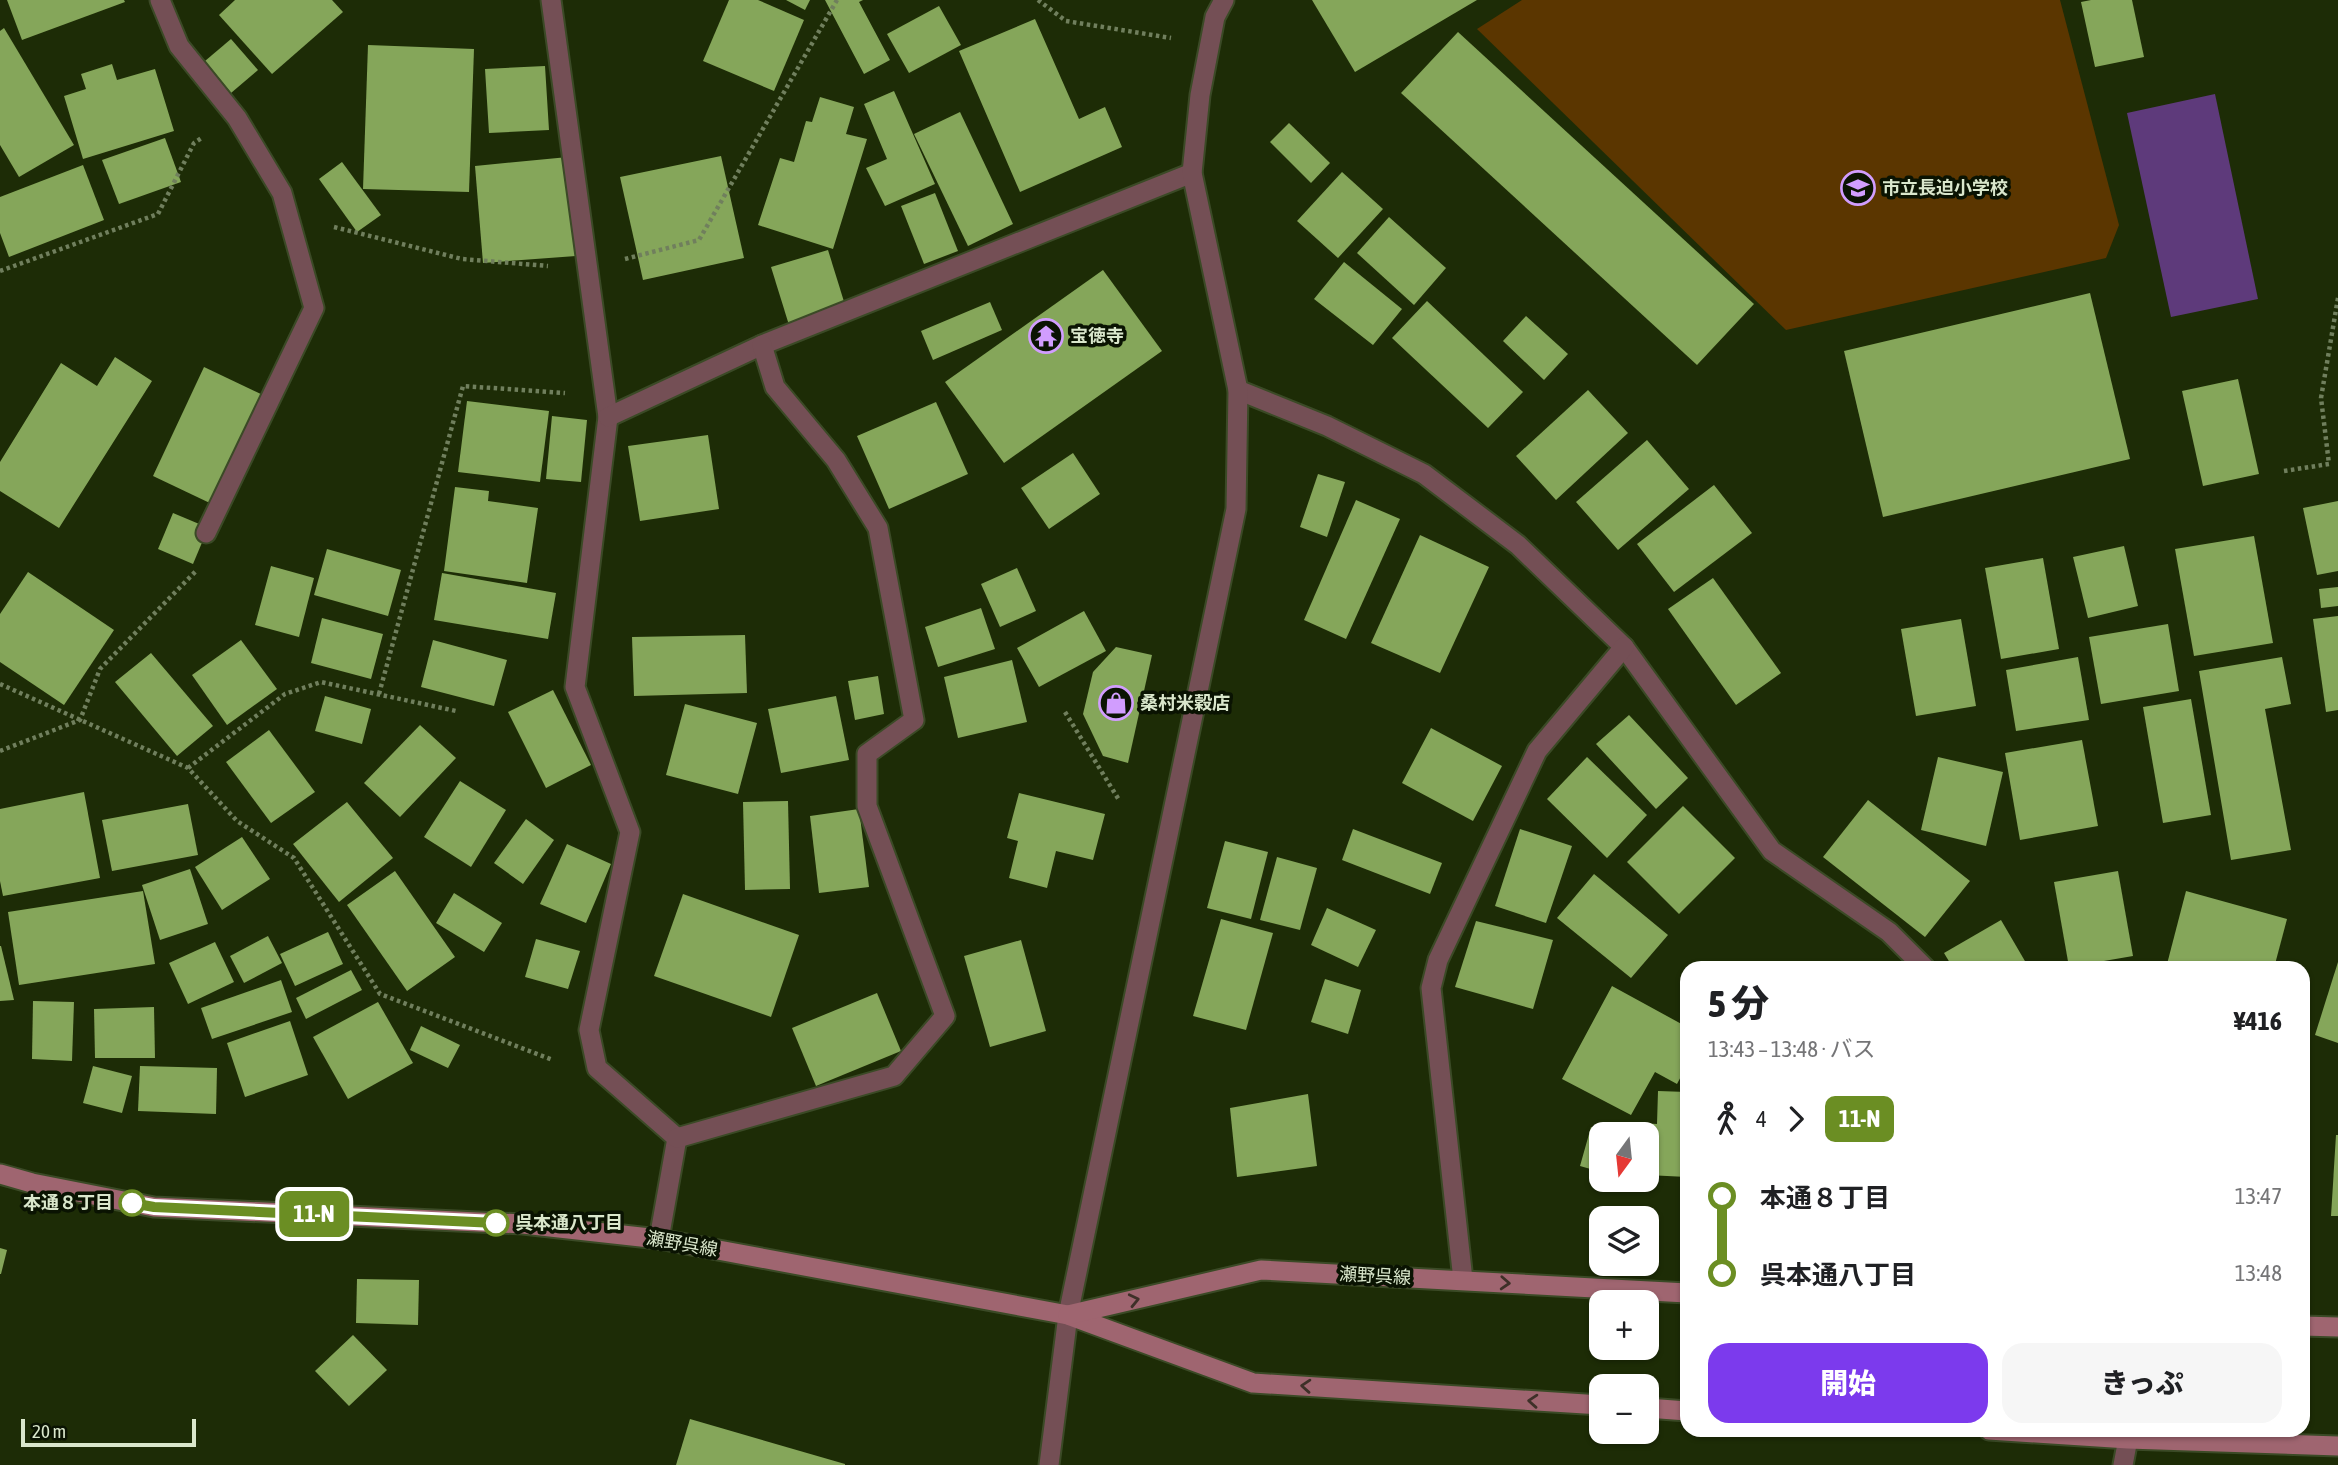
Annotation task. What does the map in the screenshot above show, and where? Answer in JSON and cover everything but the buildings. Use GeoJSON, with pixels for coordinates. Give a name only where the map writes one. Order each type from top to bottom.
{"type":"FeatureCollection","features":[{"type":"Feature","properties":{"kind":"main road","name":"瀬野呉線"},"geometry":{"type":"LineString","coordinates":[[0,1174],[154,1207],[523,1224],[659,1239],[1068,1315],[1253,1383],[1589,1404]]}},
{"type":"Feature","properties":{"kind":"main road","name":"瀬野呉線"},"geometry":{"type":"LineString","coordinates":[[1068,1315],[1261,1270],[1680,1293]]}},
{"type":"Feature","properties":{"kind":"main road"},"geometry":{"type":"LineString","coordinates":[[2310,1326],[2338,1327]]}},
{"type":"Feature","properties":{"kind":"main road"},"geometry":{"type":"LineString","coordinates":[[1659,1409],[1680,1410]]}},
{"type":"Feature","properties":{"kind":"main road"},"geometry":{"type":"LineString","coordinates":[[2111,1437],[2338,1446]]}},
{"type":"Feature","properties":{"kind":"street"},"geometry":{"type":"LineString","coordinates":[[160,0],[179,46],[237,118],[282,193],[314,308],[206,533]]}},
{"type":"Feature","properties":{"kind":"street"},"geometry":{"type":"LineString","coordinates":[[551,0],[608,417],[575,687],[630,832],[589,1030],[597,1068],[677,1138]]}},
{"type":"Feature","properties":{"kind":"street"},"geometry":{"type":"LineString","coordinates":[[1049,1465],[1068,1315],[1236,509],[1238,390],[1192,173],[1200,94],[1216,17],[1224,0]]}},
{"type":"Feature","properties":{"kind":"street"},"geometry":{"type":"LineString","coordinates":[[608,417],[762,345],[1192,173]]}},
{"type":"Feature","properties":{"kind":"street"},"geometry":{"type":"LineString","coordinates":[[677,1138],[894,1076],[945,1016],[867,806],[867,754],[914,720],[878,528],[836,460],[775,387],[762,345]]}},
{"type":"Feature","properties":{"kind":"street"},"geometry":{"type":"LineString","coordinates":[[1238,390],[1327,426],[1424,474],[1518,545],[1624,647],[1772,851],[1889,932],[1918,961]]}},
{"type":"Feature","properties":{"kind":"street"},"geometry":{"type":"LineString","coordinates":[[1463,1280],[1431,988],[1438,960],[1537,751],[1624,647]]}},
{"type":"Feature","properties":{"kind":"street"},"geometry":{"type":"LineString","coordinates":[[659,1239],[677,1138]]}},
{"type":"Feature","properties":{"kind":"street"},"geometry":{"type":"LineString","coordinates":[[2123,1465],[2128,1438]]}},
{"type":"Feature","properties":{"kind":"path"},"geometry":{"type":"LineString","coordinates":[[1038,0],[1066,22],[1210,44]]}},
{"type":"Feature","properties":{"kind":"path"},"geometry":{"type":"LineString","coordinates":[[0,271],[158,214],[194,143],[237,118]]}},
{"type":"Feature","properties":{"kind":"path"},"geometry":{"type":"LineString","coordinates":[[2284,471],[2329,464],[2321,398],[2338,298]]}},
{"type":"Feature","properties":{"kind":"path"},"geometry":{"type":"LineString","coordinates":[[379,694],[463,386],[604,395]]}},
{"type":"Feature","properties":{"kind":"path"},"geometry":{"type":"LineString","coordinates":[[0,751],[80,720],[100,669],[196,571],[206,533]]}},
{"type":"Feature","properties":{"kind":"path"},"geometry":{"type":"LineString","coordinates":[[188,768],[285,694],[321,682],[456,711]]}},
{"type":"Feature","properties":{"kind":"path"},"geometry":{"type":"LineString","coordinates":[[0,684],[188,768],[237,821],[294,858],[380,994],[568,1066],[597,1068]]}},
{"type":"Feature","properties":{"kind":"path"},"geometry":{"type":"LineString","coordinates":[[1065,712],[1119,800]]}},
{"type":"Feature","properties":{"kind":"shaded area"},"geometry":{"type":"Polygon","coordinates":[[[1522,0],[2060,0],[2119,225],[2106,258],[1786,330],[1477,29],[1522,0]]]}},
{"type":"Feature","properties":{"kind":"shaded area"},"geometry":{"type":"Polygon","coordinates":[[[2215,94],[2258,299],[2171,317],[2127,113],[2215,94]]]}},
{"type":"Feature","properties":{"kind":"bus line","name":"11-N"},"geometry":{"type":"LineString","coordinates":[[132,1203],[154,1207],[496,1223]]}},
{"type":"Feature","properties":{"kind":"place","name":"市立長迫小学校"},"geometry":{"type":"Point","coordinates":[1858,188]}},
{"type":"Feature","properties":{"kind":"place","name":"宝徳寺"},"geometry":{"type":"Point","coordinates":[1046,336]}},
{"type":"Feature","properties":{"kind":"place","name":"桑村米穀店"},"geometry":{"type":"Point","coordinates":[1116,703]}},
{"type":"Feature","properties":{"kind":"place","name":"本通８丁目"},"geometry":{"type":"Point","coordinates":[132,1203]}},
{"type":"Feature","properties":{"kind":"place","name":"呉本通八丁目"},"geometry":{"type":"Point","coordinates":[496,1223]}}]}
